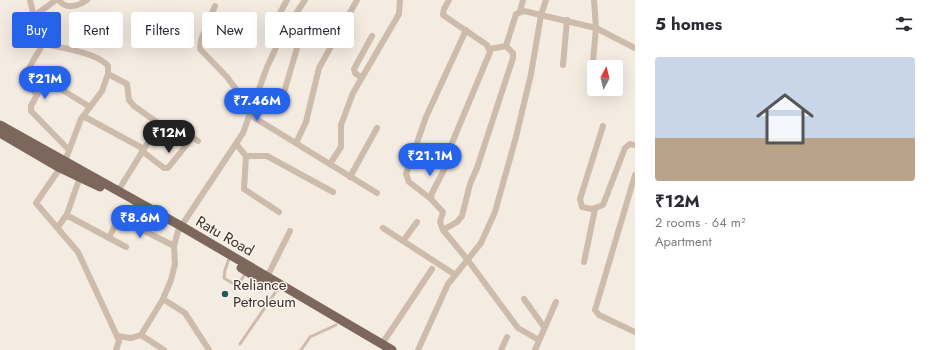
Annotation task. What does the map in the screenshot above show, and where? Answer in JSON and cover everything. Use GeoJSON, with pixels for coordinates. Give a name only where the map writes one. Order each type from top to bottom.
{"type":"FeatureCollection","features":[{"type":"Feature","properties":{"kind":"main road","name":"Ratu Road"},"geometry":{"type":"LineString","coordinates":[[0,125],[63,164],[80,177],[180,229]]}},
{"type":"Feature","properties":{"kind":"main road","name":"Ratu Road"},"geometry":{"type":"LineString","coordinates":[[0,134],[118,191],[249,269],[277,290],[336,325],[381,347],[392,350]]}},
{"type":"Feature","properties":{"kind":"main road","name":"Ratu Road"},"geometry":{"type":"LineString","coordinates":[[249,269],[267,277],[381,347]]}},
{"type":"Feature","properties":{"kind":"street"},"geometry":{"type":"LineString","coordinates":[[30,0],[33,12]]}},
{"type":"Feature","properties":{"kind":"street"},"geometry":{"type":"LineString","coordinates":[[40,12],[56,0]]}},
{"type":"Feature","properties":{"kind":"street"},"geometry":{"type":"LineString","coordinates":[[59,0],[63,5],[68,6],[87,0]]}},
{"type":"Feature","properties":{"kind":"street"},"geometry":{"type":"LineString","coordinates":[[281,12],[287,0]]}},
{"type":"Feature","properties":{"kind":"street"},"geometry":{"type":"LineString","coordinates":[[297,12],[305,0]]}},
{"type":"Feature","properties":{"kind":"street"},"geometry":{"type":"LineString","coordinates":[[296,143],[306,122],[319,68],[357,0]]}},
{"type":"Feature","properties":{"kind":"street"},"geometry":{"type":"LineString","coordinates":[[330,164],[341,147],[341,125],[353,93],[374,60],[399,14],[400,0]]}},
{"type":"Feature","properties":{"kind":"street"},"geometry":{"type":"LineString","coordinates":[[431,199],[432,193],[446,166],[452,143],[488,58],[490,49],[488,45],[443,15],[444,9],[449,0]]}},
{"type":"Feature","properties":{"kind":"street"},"geometry":{"type":"LineString","coordinates":[[506,46],[516,14],[520,11],[523,0]]}},
{"type":"Feature","properties":{"kind":"street"},"geometry":{"type":"LineString","coordinates":[[418,350],[435,310],[454,274],[486,236],[516,136],[531,74],[541,15],[546,0]]}},
{"type":"Feature","properties":{"kind":"street"},"geometry":{"type":"LineString","coordinates":[[593,60],[596,28],[594,0]]}},
{"type":"Feature","properties":{"kind":"street"},"geometry":{"type":"LineString","coordinates":[[215,6],[201,40],[200,49],[227,77],[241,96],[254,104]]}},
{"type":"Feature","properties":{"kind":"street"},"geometry":{"type":"LineString","coordinates":[[520,11],[567,20],[596,28],[635,48]]}},
{"type":"Feature","properties":{"kind":"street"},"geometry":{"type":"LineString","coordinates":[[563,65],[567,20]]}},
{"type":"Feature","properties":{"kind":"street"},"geometry":{"type":"LineString","coordinates":[[466,30],[426,117],[406,174],[410,182],[431,199],[443,212],[440,222],[443,230],[467,259],[518,328],[539,340]]}},
{"type":"Feature","properties":{"kind":"street"},"geometry":{"type":"LineString","coordinates":[[362,78],[355,73],[354,69],[372,36]]}},
{"type":"Feature","properties":{"kind":"street"},"geometry":{"type":"LineString","coordinates":[[490,49],[506,46]]}},
{"type":"Feature","properties":{"kind":"street"},"geometry":{"type":"LineString","coordinates":[[443,230],[457,222],[462,216],[470,184],[477,168],[514,58],[513,53],[506,46]]}},
{"type":"Feature","properties":{"kind":"street"},"geometry":{"type":"LineString","coordinates":[[37,95],[28,84],[27,77],[41,48]]}},
{"type":"Feature","properties":{"kind":"street"},"geometry":{"type":"LineString","coordinates":[[61,48],[80,52],[104,62],[108,66],[108,74],[102,91],[83,116],[63,164],[36,203],[78,252],[117,336],[118,341],[116,350]]}},
{"type":"Feature","properties":{"kind":"street"},"geometry":{"type":"LineString","coordinates":[[117,336],[131,338],[141,335],[163,299],[174,268],[174,246],[180,229],[236,144],[250,115],[267,67],[276,48]]}},
{"type":"Feature","properties":{"kind":"street"},"geometry":{"type":"LineString","coordinates":[[282,99],[297,48]]}},
{"type":"Feature","properties":{"kind":"street"},"geometry":{"type":"LineString","coordinates":[[83,116],[143,150],[164,168],[168,168],[195,139],[172,125],[160,123],[131,103],[125,82],[108,74]]}},
{"type":"Feature","properties":{"kind":"street"},"geometry":{"type":"LineString","coordinates":[[45,85],[31,106],[32,111],[69,150]]}},
{"type":"Feature","properties":{"kind":"street"},"geometry":{"type":"LineString","coordinates":[[64,91],[90,107]]}},
{"type":"Feature","properties":{"kind":"street"},"geometry":{"type":"LineString","coordinates":[[250,115],[377,194]]}},
{"type":"Feature","properties":{"kind":"street"},"geometry":{"type":"LineString","coordinates":[[118,191],[160,123]]}},
{"type":"Feature","properties":{"kind":"street"},"geometry":{"type":"LineString","coordinates":[[603,126],[580,199],[582,207],[595,209],[599,208],[605,202],[626,148],[630,144],[635,145]]}},
{"type":"Feature","properties":{"kind":"street"},"geometry":{"type":"LineString","coordinates":[[350,177],[377,128]]}},
{"type":"Feature","properties":{"kind":"street"},"geometry":{"type":"LineString","coordinates":[[236,144],[246,156],[244,189],[279,212]]}},
{"type":"Feature","properties":{"kind":"street"},"geometry":{"type":"LineString","coordinates":[[246,156],[267,156],[333,192]]}},
{"type":"Feature","properties":{"kind":"street"},"geometry":{"type":"LineString","coordinates":[[635,175],[595,310],[599,315],[635,332]]}},
{"type":"Feature","properties":{"kind":"street"},"geometry":{"type":"LineString","coordinates":[[58,227],[66,216],[80,177]]}},
{"type":"Feature","properties":{"kind":"street"},"geometry":{"type":"LineString","coordinates":[[584,262],[595,209]]}},
{"type":"Feature","properties":{"kind":"street"},"geometry":{"type":"LineString","coordinates":[[66,216],[126,247]]}},
{"type":"Feature","properties":{"kind":"street"},"geometry":{"type":"LineString","coordinates":[[109,238],[118,221],[123,220],[174,246]]}},
{"type":"Feature","properties":{"kind":"street"},"geometry":{"type":"LineString","coordinates":[[403,241],[417,222]]}},
{"type":"Feature","properties":{"kind":"street"},"geometry":{"type":"LineString","coordinates":[[383,228],[454,274]]}},
{"type":"Feature","properties":{"kind":"street"},"geometry":{"type":"LineString","coordinates":[[267,277],[290,231]]}},
{"type":"Feature","properties":{"kind":"street"},"geometry":{"type":"LineString","coordinates":[[381,347],[432,269]]}},
{"type":"Feature","properties":{"kind":"street"},"geometry":{"type":"LineString","coordinates":[[163,299],[185,313],[208,350]]}},
{"type":"Feature","properties":{"kind":"street"},"geometry":{"type":"LineString","coordinates":[[524,300],[544,327]]}},
{"type":"Feature","properties":{"kind":"street"},"geometry":{"type":"LineString","coordinates":[[535,350],[556,302]]}},
{"type":"Feature","properties":{"kind":"street"},"geometry":{"type":"LineString","coordinates":[[141,335],[164,350]]}},
{"type":"Feature","properties":{"kind":"street"},"geometry":{"type":"LineString","coordinates":[[501,350],[507,337]]}},
{"type":"Feature","properties":{"kind":"lane"},"geometry":{"type":"LineString","coordinates":[[229,257],[224,278],[230,282],[234,284],[237,282],[249,269]]}},
{"type":"Feature","properties":{"kind":"lane"},"geometry":{"type":"LineString","coordinates":[[240,344],[277,290]]}},
{"type":"Feature","properties":{"kind":"lane"},"geometry":{"type":"LineString","coordinates":[[301,350],[310,337],[336,325]]}},
{"type":"Feature","properties":{"kind":"place","name":"Reliance Petroleum"},"geometry":{"type":"Point","coordinates":[225,294]}}]}
